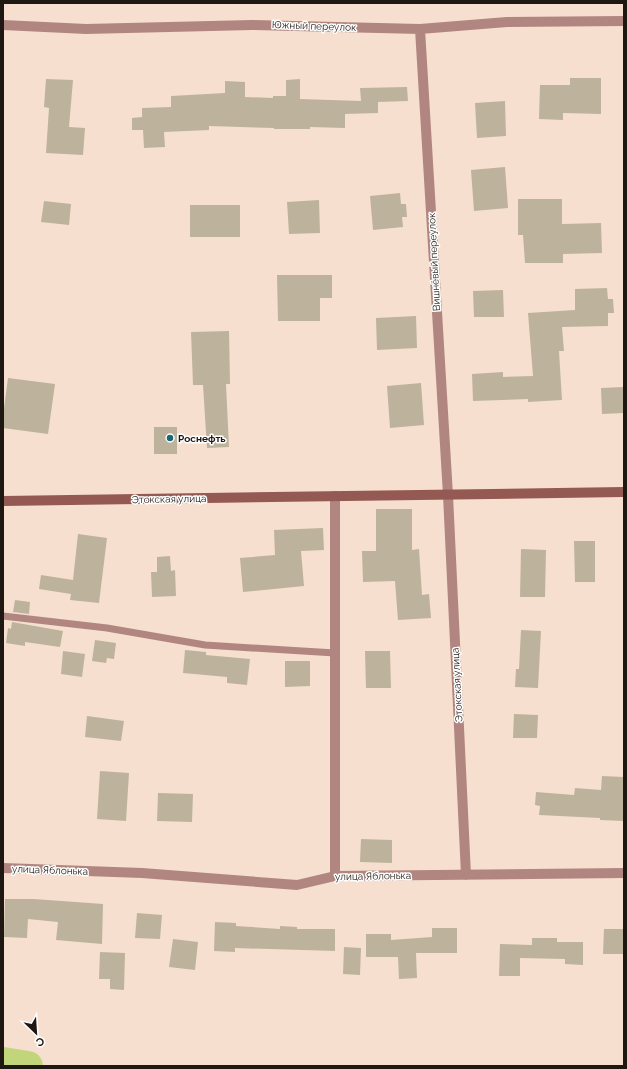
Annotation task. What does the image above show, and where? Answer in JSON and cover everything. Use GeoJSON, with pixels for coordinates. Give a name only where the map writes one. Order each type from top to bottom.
{"type":"FeatureCollection","features":[{"type":"Feature","properties":{"kind":"main road","name":"Этокская улица"},"geometry":{"type":"LineString","coordinates":[[3,501],[624,492]]}},
{"type":"Feature","properties":{"kind":"street","name":"Южный переулок"},"geometry":{"type":"LineString","coordinates":[[3,25],[86,29],[252,24],[420,29],[507,22],[624,21]]}},
{"type":"Feature","properties":{"kind":"street","name":"Вишнёвый переулок"},"geometry":{"type":"LineString","coordinates":[[420,29],[448,495]]}},
{"type":"Feature","properties":{"kind":"street","name":"Этокская улица"},"geometry":{"type":"LineString","coordinates":[[448,495],[466,875]]}},
{"type":"Feature","properties":{"kind":"street"},"geometry":{"type":"LineString","coordinates":[[335,496],[335,876]]}},
{"type":"Feature","properties":{"kind":"street","name":"улица Яблонька"},"geometry":{"type":"LineString","coordinates":[[3,868],[142,873],[297,885],[335,876],[624,873]]}},
{"type":"Feature","properties":{"kind":"lane"},"geometry":{"type":"LineString","coordinates":[[3,616],[107,628],[205,645],[335,653]]}},
{"type":"Feature","properties":{"kind":"building"},"geometry":{"type":"Polygon","coordinates":[[[570,78],[601,78],[601,114],[563,113],[563,120],[539,119],[540,85],[570,85],[570,78]]]}},
{"type":"Feature","properties":{"kind":"building"},"geometry":{"type":"Polygon","coordinates":[[[46,79],[73,80],[69,127],[85,128],[83,155],[46,153],[49,108],[44,107],[46,79]]]}},
{"type":"Feature","properties":{"kind":"building"},"geometry":{"type":"Polygon","coordinates":[[[300,79],[300,99],[361,101],[360,88],[407,87],[408,101],[378,102],[378,113],[345,114],[345,128],[310,127],[310,129],[274,129],[209,126],[209,130],[164,132],[165,147],[144,148],[143,130],[132,130],[132,118],[142,117],[142,108],[171,107],[171,96],[225,93],[225,81],[245,82],[245,97],[273,98],[273,96],[286,96],[286,80],[300,79]]]}},
{"type":"Feature","properties":{"kind":"building"},"geometry":{"type":"Polygon","coordinates":[[[505,101],[506,136],[477,138],[475,103],[505,101]]]}},
{"type":"Feature","properties":{"kind":"building"},"geometry":{"type":"Polygon","coordinates":[[[505,167],[508,208],[474,211],[471,170],[505,167]]]}},
{"type":"Feature","properties":{"kind":"building"},"geometry":{"type":"Polygon","coordinates":[[[400,193],[401,204],[406,204],[407,217],[402,217],[403,227],[373,230],[370,196],[400,193]]]}},
{"type":"Feature","properties":{"kind":"building"},"geometry":{"type":"Polygon","coordinates":[[[518,199],[562,199],[562,224],[601,223],[602,253],[563,254],[563,263],[525,263],[523,235],[518,235],[518,199]]]}},
{"type":"Feature","properties":{"kind":"building"},"geometry":{"type":"Polygon","coordinates":[[[319,200],[320,233],[289,234],[287,202],[319,200]]]}},
{"type":"Feature","properties":{"kind":"building"},"geometry":{"type":"Polygon","coordinates":[[[44,201],[71,204],[69,225],[41,222],[44,201]]]}},
{"type":"Feature","properties":{"kind":"building"},"geometry":{"type":"Polygon","coordinates":[[[190,205],[240,205],[240,237],[190,237],[190,205]]]}},
{"type":"Feature","properties":{"kind":"building"},"geometry":{"type":"Polygon","coordinates":[[[277,275],[332,275],[332,298],[320,298],[320,321],[278,321],[277,275]]]}},
{"type":"Feature","properties":{"kind":"building"},"geometry":{"type":"Polygon","coordinates":[[[607,288],[608,299],[613,299],[614,313],[608,313],[608,326],[562,327],[564,351],[559,351],[562,400],[528,402],[528,399],[473,401],[472,374],[503,372],[503,377],[533,376],[528,313],[575,310],[575,289],[607,288]]]}},
{"type":"Feature","properties":{"kind":"building"},"geometry":{"type":"Polygon","coordinates":[[[503,290],[504,317],[474,317],[473,291],[503,290]]]}},
{"type":"Feature","properties":{"kind":"building"},"geometry":{"type":"Polygon","coordinates":[[[416,316],[417,348],[377,350],[376,318],[416,316]]]}},
{"type":"Feature","properties":{"kind":"building"},"geometry":{"type":"Polygon","coordinates":[[[229,331],[230,384],[226,384],[229,447],[207,448],[203,385],[193,385],[191,332],[229,331]]]}},
{"type":"Feature","properties":{"kind":"building"},"geometry":{"type":"Polygon","coordinates":[[[8,378],[55,384],[48,434],[3,428],[8,378]]]}},
{"type":"Feature","properties":{"kind":"building"},"geometry":{"type":"Polygon","coordinates":[[[421,383],[424,425],[390,428],[387,386],[421,383]]]}},
{"type":"Feature","properties":{"kind":"building"},"geometry":{"type":"Polygon","coordinates":[[[623,387],[624,413],[602,414],[601,388],[623,387]]]}},
{"type":"Feature","properties":{"kind":"building"},"geometry":{"type":"Polygon","coordinates":[[[154,427],[177,427],[177,454],[154,454],[154,427]]]}},
{"type":"Feature","properties":{"kind":"building"},"geometry":{"type":"Polygon","coordinates":[[[376,509],[412,509],[412,550],[419,549],[422,595],[429,594],[431,618],[398,620],[395,581],[363,582],[362,551],[376,551],[376,509]]]}},
{"type":"Feature","properties":{"kind":"building"},"geometry":{"type":"Polygon","coordinates":[[[323,528],[324,550],[301,551],[304,586],[243,592],[240,558],[275,555],[274,530],[323,528]]]}},
{"type":"Feature","properties":{"kind":"building"},"geometry":{"type":"Polygon","coordinates":[[[78,534],[107,538],[99,603],[70,600],[71,594],[39,589],[41,575],[73,580],[78,534]]]}},
{"type":"Feature","properties":{"kind":"building"},"geometry":{"type":"Polygon","coordinates":[[[574,541],[595,541],[595,582],[575,582],[574,541]]]}},
{"type":"Feature","properties":{"kind":"building"},"geometry":{"type":"Polygon","coordinates":[[[521,549],[546,550],[545,597],[520,597],[521,549]]]}},
{"type":"Feature","properties":{"kind":"building"},"geometry":{"type":"Polygon","coordinates":[[[170,556],[171,571],[175,570],[176,596],[152,597],[151,572],[157,572],[157,557],[170,556]]]}},
{"type":"Feature","properties":{"kind":"building"},"geometry":{"type":"Polygon","coordinates":[[[15,600],[30,602],[29,614],[13,612],[15,600]]]}},
{"type":"Feature","properties":{"kind":"building"},"geometry":{"type":"Polygon","coordinates":[[[12,622],[63,631],[60,647],[25,642],[25,646],[6,643],[8,628],[11,629],[12,622]]]}},
{"type":"Feature","properties":{"kind":"building"},"geometry":{"type":"Polygon","coordinates":[[[521,630],[541,631],[538,688],[515,687],[516,669],[519,669],[521,630]]]}},
{"type":"Feature","properties":{"kind":"building"},"geometry":{"type":"Polygon","coordinates":[[[95,640],[116,643],[114,659],[107,658],[106,663],[92,661],[95,640]]]}},
{"type":"Feature","properties":{"kind":"building"},"geometry":{"type":"Polygon","coordinates":[[[185,650],[206,652],[206,655],[250,659],[247,685],[227,683],[227,677],[183,673],[185,650]]]}},
{"type":"Feature","properties":{"kind":"building"},"geometry":{"type":"Polygon","coordinates":[[[63,651],[85,654],[82,677],[61,674],[63,651]]]}},
{"type":"Feature","properties":{"kind":"building"},"geometry":{"type":"Polygon","coordinates":[[[365,651],[390,651],[391,688],[366,688],[365,651]]]}},
{"type":"Feature","properties":{"kind":"building"},"geometry":{"type":"Polygon","coordinates":[[[285,661],[310,661],[310,686],[285,687],[285,661]]]}},
{"type":"Feature","properties":{"kind":"building"},"geometry":{"type":"Polygon","coordinates":[[[514,714],[538,715],[537,738],[513,738],[514,714]]]}},
{"type":"Feature","properties":{"kind":"building"},"geometry":{"type":"Polygon","coordinates":[[[87,716],[124,721],[121,741],[85,737],[87,716]]]}},
{"type":"Feature","properties":{"kind":"building"},"geometry":{"type":"Polygon","coordinates":[[[100,771],[129,773],[126,821],[97,819],[100,771]]]}},
{"type":"Feature","properties":{"kind":"building"},"geometry":{"type":"Polygon","coordinates":[[[602,776],[624,777],[624,821],[600,820],[600,818],[539,815],[540,806],[535,805],[536,792],[574,795],[575,788],[601,790],[602,776]]]}},
{"type":"Feature","properties":{"kind":"building"},"geometry":{"type":"Polygon","coordinates":[[[158,793],[193,794],[192,822],[157,821],[158,793]]]}},
{"type":"Feature","properties":{"kind":"building"},"geometry":{"type":"Polygon","coordinates":[[[361,839],[392,840],[392,863],[360,862],[361,839]]]}},
{"type":"Feature","properties":{"kind":"building"},"geometry":{"type":"Polygon","coordinates":[[[5,899],[34,899],[103,904],[102,944],[56,940],[58,922],[28,919],[27,938],[4,937],[5,899]]]}},
{"type":"Feature","properties":{"kind":"building"},"geometry":{"type":"Polygon","coordinates":[[[137,913],[162,915],[160,939],[135,938],[137,913]]]}},
{"type":"Feature","properties":{"kind":"building"},"geometry":{"type":"Polygon","coordinates":[[[215,922],[236,923],[236,926],[280,929],[280,926],[297,927],[297,929],[335,929],[335,951],[235,948],[235,952],[214,951],[215,922]]]}},
{"type":"Feature","properties":{"kind":"building"},"geometry":{"type":"Polygon","coordinates":[[[432,928],[457,928],[457,953],[416,953],[417,978],[399,979],[398,957],[366,957],[366,934],[391,934],[391,940],[432,937],[432,928]]]}},
{"type":"Feature","properties":{"kind":"building"},"geometry":{"type":"Polygon","coordinates":[[[604,929],[624,929],[623,954],[603,954],[604,929]]]}},
{"type":"Feature","properties":{"kind":"building"},"geometry":{"type":"Polygon","coordinates":[[[532,938],[557,938],[557,942],[583,942],[583,965],[565,964],[565,959],[520,958],[520,976],[499,976],[500,944],[532,945],[532,938]]]}},
{"type":"Feature","properties":{"kind":"building"},"geometry":{"type":"Polygon","coordinates":[[[173,939],[198,942],[195,970],[169,967],[173,939]]]}},
{"type":"Feature","properties":{"kind":"building"},"geometry":{"type":"Polygon","coordinates":[[[344,947],[361,948],[360,975],[343,974],[344,947]]]}},
{"type":"Feature","properties":{"kind":"building"},"geometry":{"type":"Polygon","coordinates":[[[100,952],[125,953],[124,990],[110,989],[110,979],[99,979],[100,952]]]}},
{"type":"Feature","properties":{"kind":"waterway"},"geometry":{"type":"LineString","coordinates":[[3,1062],[28,1066]]}},
{"type":"Feature","properties":{"kind":"place","name":"Роснефть"},"geometry":{"type":"Point","coordinates":[170,438]}}]}
